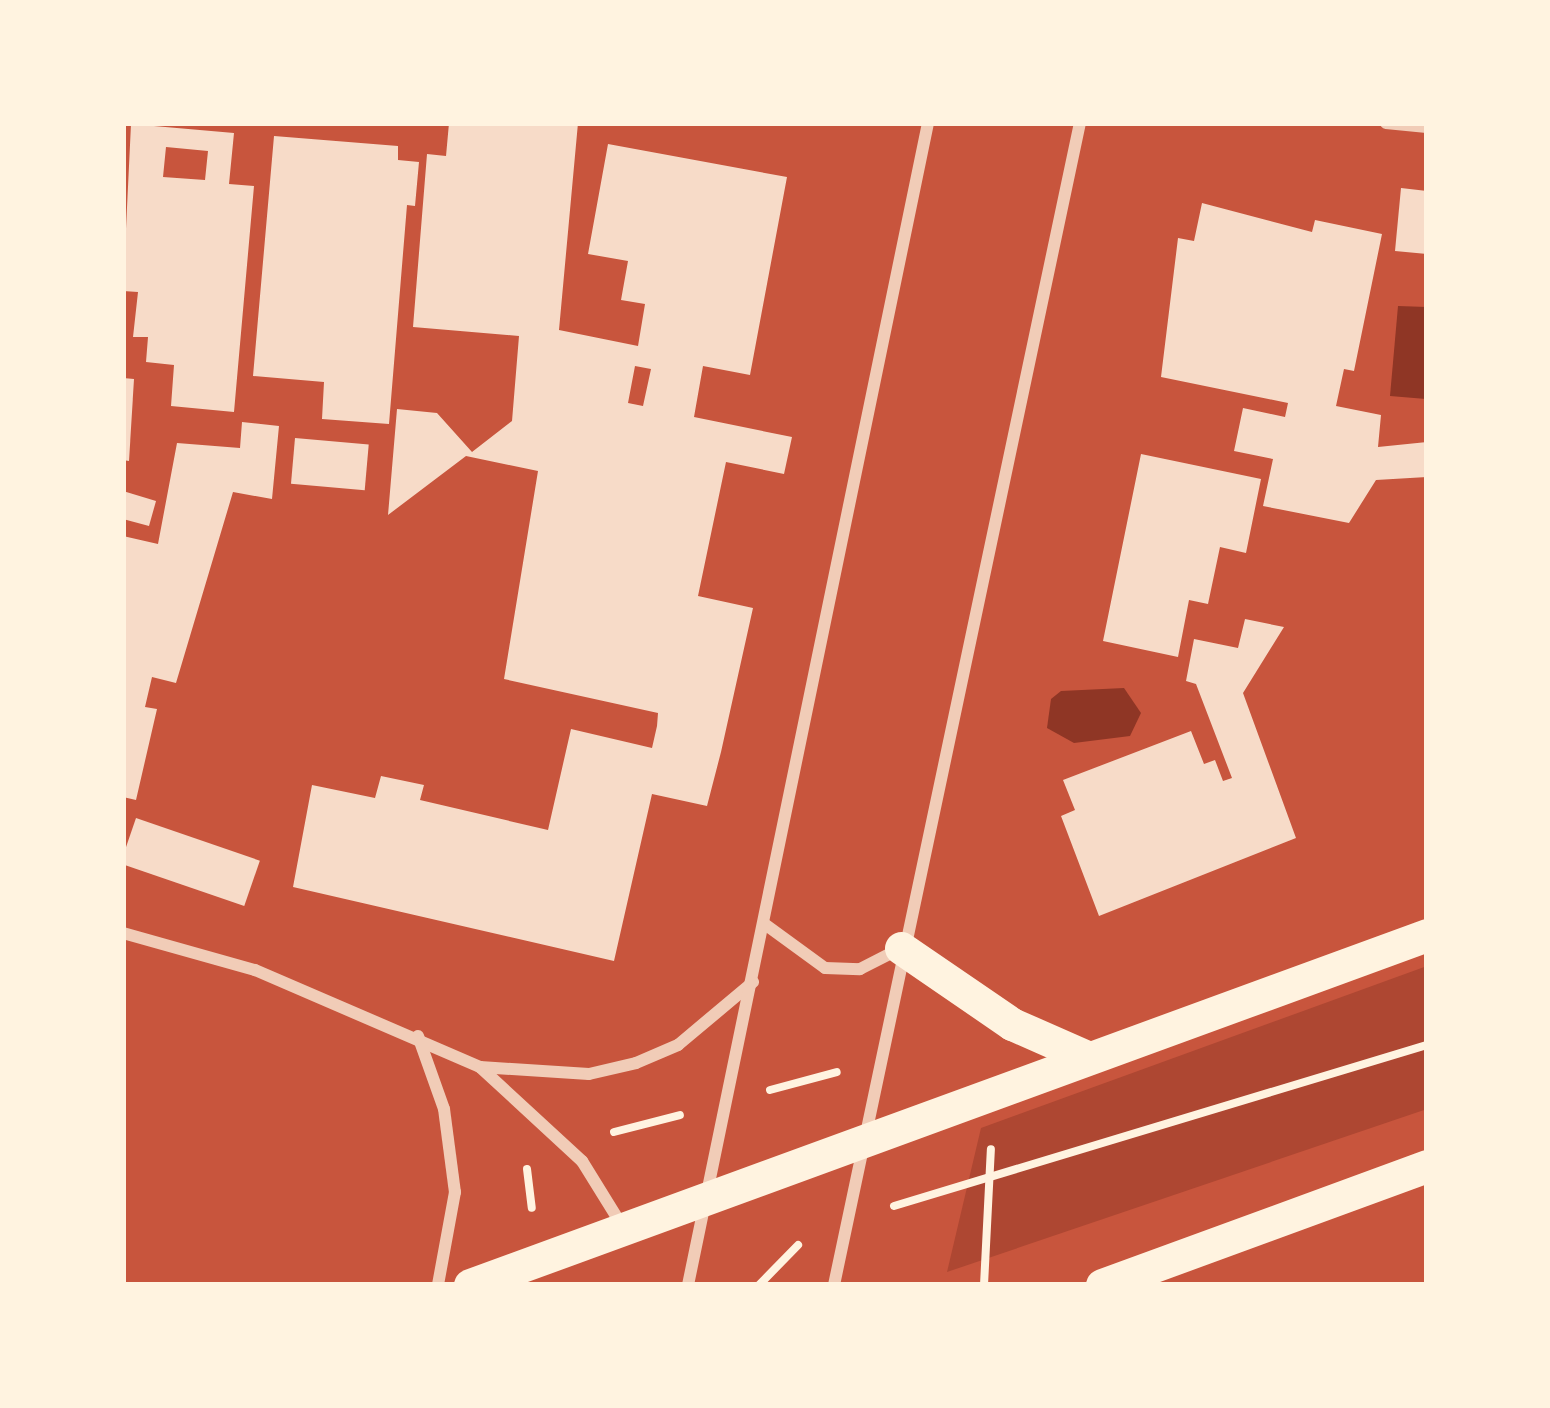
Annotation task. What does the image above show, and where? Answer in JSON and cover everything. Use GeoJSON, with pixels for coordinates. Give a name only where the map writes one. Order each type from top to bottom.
{"type":"FeatureCollection","features":[{"type":"Feature","properties":{"kind":"highway"},"geometry":{"type":"LineString","coordinates":[[470,1285],[1427,935]]}},
{"type":"Feature","properties":{"kind":"highway"},"geometry":{"type":"LineString","coordinates":[[901,948],[1012,1024],[1089,1058]]}},
{"type":"Feature","properties":{"kind":"highway"},"geometry":{"type":"LineString","coordinates":[[1102,1285],[1427,1166]]}},
{"type":"Feature","properties":{"kind":"street"},"geometry":{"type":"LineString","coordinates":[[688,1285],[928,123]]}},
{"type":"Feature","properties":{"kind":"street"},"geometry":{"type":"LineString","coordinates":[[835,1285],[901,948],[1080,123]]}},
{"type":"Feature","properties":{"kind":"street"},"geometry":{"type":"LineString","coordinates":[[1386,123],[1427,127]]}},
{"type":"Feature","properties":{"kind":"street"},"geometry":{"type":"LineString","coordinates":[[766,925],[825,968],[860,969],[901,948]]}},
{"type":"Feature","properties":{"kind":"street"},"geometry":{"type":"LineString","coordinates":[[123,933],[255,970],[418,1034],[480,1067],[582,1161],[625,1229]]}},
{"type":"Feature","properties":{"kind":"street"},"geometry":{"type":"LineString","coordinates":[[480,1067],[589,1075],[636,1063],[678,1045],[754,981]]}},
{"type":"Feature","properties":{"kind":"street"},"geometry":{"type":"LineString","coordinates":[[418,1034],[444,1109],[455,1192],[438,1285]]}},
{"type":"Feature","properties":{"kind":"path"},"geometry":{"type":"LineString","coordinates":[[759,1285],[804,1239],[847,1220],[1427,1045]]}},
{"type":"Feature","properties":{"kind":"path"},"geometry":{"type":"LineString","coordinates":[[984,1285],[994,1092]]}},
{"type":"Feature","properties":{"kind":"shaded area"},"geometry":{"type":"Polygon","coordinates":[[[1398,306],[1427,307],[1426,399],[1390,396],[1398,306]]]}},
{"type":"Feature","properties":{"kind":"shaded area"},"geometry":{"type":"Polygon","coordinates":[[[1124,688],[1141,713],[1130,736],[1074,743],[1047,728],[1051,699],[1061,691],[1124,688]]]}},
{"type":"Feature","properties":{"kind":"shaded area"},"geometry":{"type":"Polygon","coordinates":[[[1427,966],[1427,1109],[947,1272],[981,1128],[1427,966]]]}},
{"type":"Feature","properties":{"kind":"building"},"geometry":{"type":"Polygon","coordinates":[[[449,123],[578,123],[559,330],[638,346],[645,304],[621,300],[628,261],[588,254],[608,144],[787,177],[750,375],[703,366],[694,417],[792,437],[784,474],[726,462],[698,596],[753,608],[721,752],[707,806],[652,794],[614,961],[293,887],[312,785],[375,798],[381,776],[424,785],[420,800],[548,830],[571,729],[652,748],[657,726],[658,713],[504,679],[538,471],[466,456],[388,515],[397,409],[437,413],[472,452],[512,421],[519,336],[413,327],[427,154],[446,156],[449,123]],[[635,366],[628,403],[643,406],[651,369],[635,366]]]}},
{"type":"Feature","properties":{"kind":"building"},"geometry":{"type":"Polygon","coordinates":[[[131,124],[234,133],[229,184],[254,186],[234,412],[171,406],[174,365],[146,362],[148,337],[133,337],[138,292],[123,291],[131,124]],[[166,147],[163,177],[205,180],[208,151],[166,147]]]}},
{"type":"Feature","properties":{"kind":"building"},"geometry":{"type":"Polygon","coordinates":[[[274,136],[398,146],[398,160],[419,162],[415,206],[407,205],[389,424],[322,419],[324,382],[253,376],[274,136]]]}},
{"type":"Feature","properties":{"kind":"building"},"geometry":{"type":"Polygon","coordinates":[[[1401,188],[1427,191],[1427,254],[1395,251],[1401,188]]]}},
{"type":"Feature","properties":{"kind":"building"},"geometry":{"type":"Polygon","coordinates":[[[1202,203],[1312,232],[1315,220],[1382,234],[1354,371],[1344,369],[1336,406],[1381,415],[1378,447],[1427,442],[1427,477],[1376,480],[1349,523],[1263,506],[1273,459],[1234,451],[1243,408],[1285,417],[1288,403],[1161,377],[1178,238],[1194,241],[1202,203]]]}},
{"type":"Feature","properties":{"kind":"building"},"geometry":{"type":"Polygon","coordinates":[[[123,378],[134,379],[129,461],[123,460],[123,378]]]}},
{"type":"Feature","properties":{"kind":"building"},"geometry":{"type":"Polygon","coordinates":[[[242,422],[279,426],[272,499],[233,492],[176,683],[152,677],[145,707],[157,709],[136,800],[123,797],[123,536],[158,544],[177,443],[240,448],[242,422]]]}},
{"type":"Feature","properties":{"kind":"building"},"geometry":{"type":"Polygon","coordinates":[[[295,438],[369,444],[365,490],[291,484],[295,438]]]}},
{"type":"Feature","properties":{"kind":"building"},"geometry":{"type":"Polygon","coordinates":[[[1141,454],[1261,479],[1246,553],[1220,547],[1208,604],[1189,600],[1178,657],[1103,641],[1141,454]]]}},
{"type":"Feature","properties":{"kind":"building"},"geometry":{"type":"Polygon","coordinates":[[[123,491],[156,501],[149,526],[123,519],[123,491]]]}},
{"type":"Feature","properties":{"kind":"building"},"geometry":{"type":"Polygon","coordinates":[[[1245,619],[1284,627],[1243,693],[1296,838],[1099,916],[1061,816],[1075,810],[1063,780],[1191,731],[1204,764],[1215,760],[1223,781],[1232,778],[1196,684],[1186,681],[1194,639],[1238,648],[1245,619]]]}},
{"type":"Feature","properties":{"kind":"building"},"geometry":{"type":"Polygon","coordinates":[[[136,818],[260,861],[244,906],[123,864],[136,818]]]}}]}
